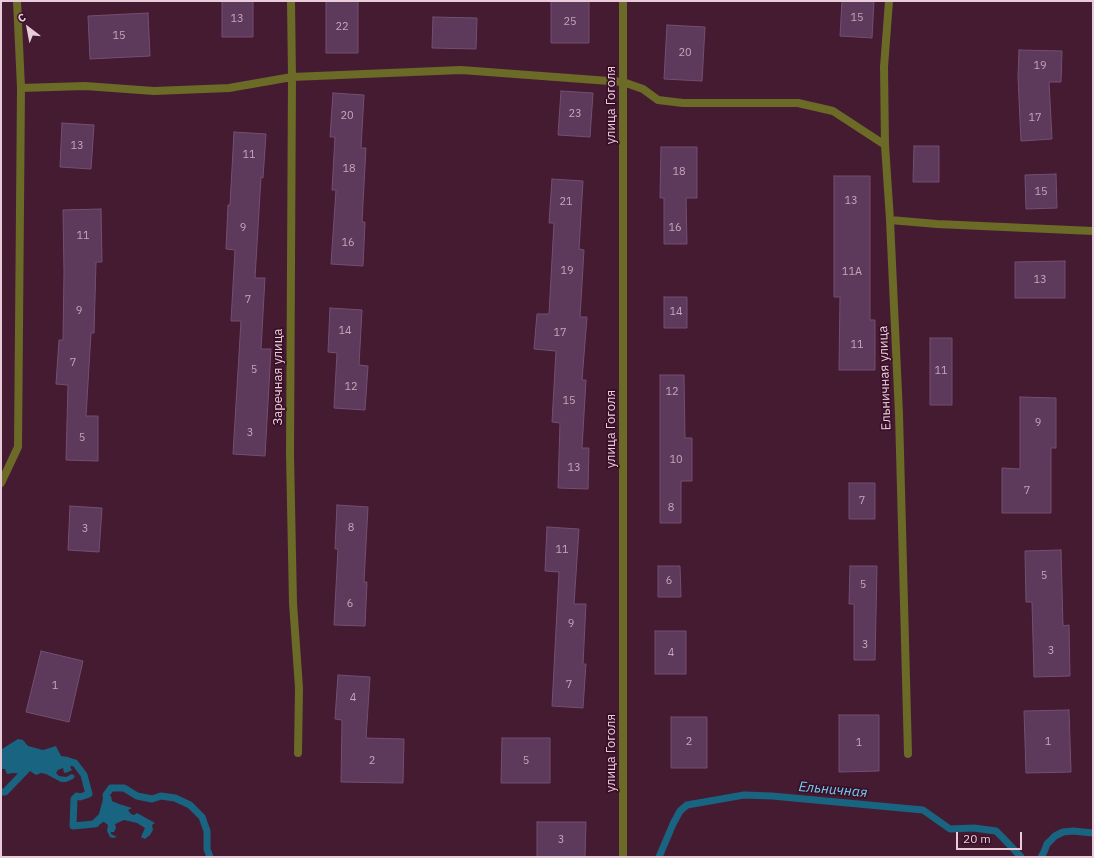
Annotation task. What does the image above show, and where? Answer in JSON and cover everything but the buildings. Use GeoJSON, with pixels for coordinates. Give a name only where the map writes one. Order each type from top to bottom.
{"type":"FeatureCollection","features":[{"type":"Feature","properties":{"kind":"street"},"geometry":{"type":"LineString","coordinates":[[1,483],[18,447],[22,88],[17,1]]}},
{"type":"Feature","properties":{"kind":"street","name":"Заречная улица"},"geometry":{"type":"LineString","coordinates":[[291,1],[290,454],[293,603],[299,688],[298,753]]}},
{"type":"Feature","properties":{"kind":"street","name":"улица Гоголя"},"geometry":{"type":"LineString","coordinates":[[623,1],[623,857]]}},
{"type":"Feature","properties":{"kind":"street","name":"Ельничная улица"},"geometry":{"type":"LineString","coordinates":[[889,1],[884,68],[885,145],[899,414],[908,754]]}},
{"type":"Feature","properties":{"kind":"street"},"geometry":{"type":"LineString","coordinates":[[22,88],[85,86],[154,91],[229,88],[292,77],[461,70],[623,82],[643,89],[658,100],[683,103],[798,103],[834,111],[885,145]]}},
{"type":"Feature","properties":{"kind":"street"},"geometry":{"type":"LineString","coordinates":[[890,220],[937,224],[1093,231]]}},
{"type":"Feature","properties":{"kind":"water"},"geometry":{"type":"Polygon","coordinates":[[[18,739],[23,740],[28,746],[43,750],[56,746],[61,756],[75,760],[75,763],[70,767],[72,770],[64,773],[63,768],[58,770],[56,773],[59,776],[66,777],[72,774],[75,776],[73,779],[66,782],[61,782],[46,774],[41,773],[36,775],[30,771],[23,774],[7,774],[5,769],[1,769],[2,749],[18,739]]]}},
{"type":"Feature","properties":{"kind":"water"},"geometry":{"type":"Polygon","coordinates":[[[104,795],[111,796],[112,801],[132,808],[128,810],[131,814],[134,815],[137,813],[155,823],[152,825],[153,830],[150,835],[145,839],[141,837],[145,828],[137,823],[124,820],[115,824],[116,828],[114,832],[111,832],[111,834],[117,837],[113,838],[110,837],[107,831],[108,825],[104,822],[100,822],[98,827],[93,827],[91,822],[99,814],[104,795]]]}},
{"type":"Feature","properties":{"kind":"waterway","name":"Ельничная"},"geometry":{"type":"LineString","coordinates":[[66,761],[75,763],[84,775],[89,794],[80,797],[77,796],[74,799],[73,826],[94,824],[100,820]]}},
{"type":"Feature","properties":{"kind":"waterway","name":"Ельничная"},"geometry":{"type":"LineString","coordinates":[[1,792],[5,792],[28,768]]}},
{"type":"Feature","properties":{"kind":"waterway","name":"Ельничная"},"geometry":{"type":"LineString","coordinates":[[107,805],[106,795],[111,788],[124,788],[137,796],[152,799],[161,796],[175,798],[190,805],[202,817],[207,831],[207,849],[210,857]]}},
{"type":"Feature","properties":{"kind":"waterway","name":"Ельничная"},"geometry":{"type":"LineString","coordinates":[[659,857],[673,824],[680,811],[687,805],[744,795],[772,796],[923,810],[950,829],[974,828],[996,831],[1021,857]]}},
{"type":"Feature","properties":{"kind":"waterway","name":"Ельничная"},"geometry":{"type":"LineString","coordinates":[[1041,857],[1047,844],[1055,836],[1063,832],[1073,831],[1093,833]]}}]}
